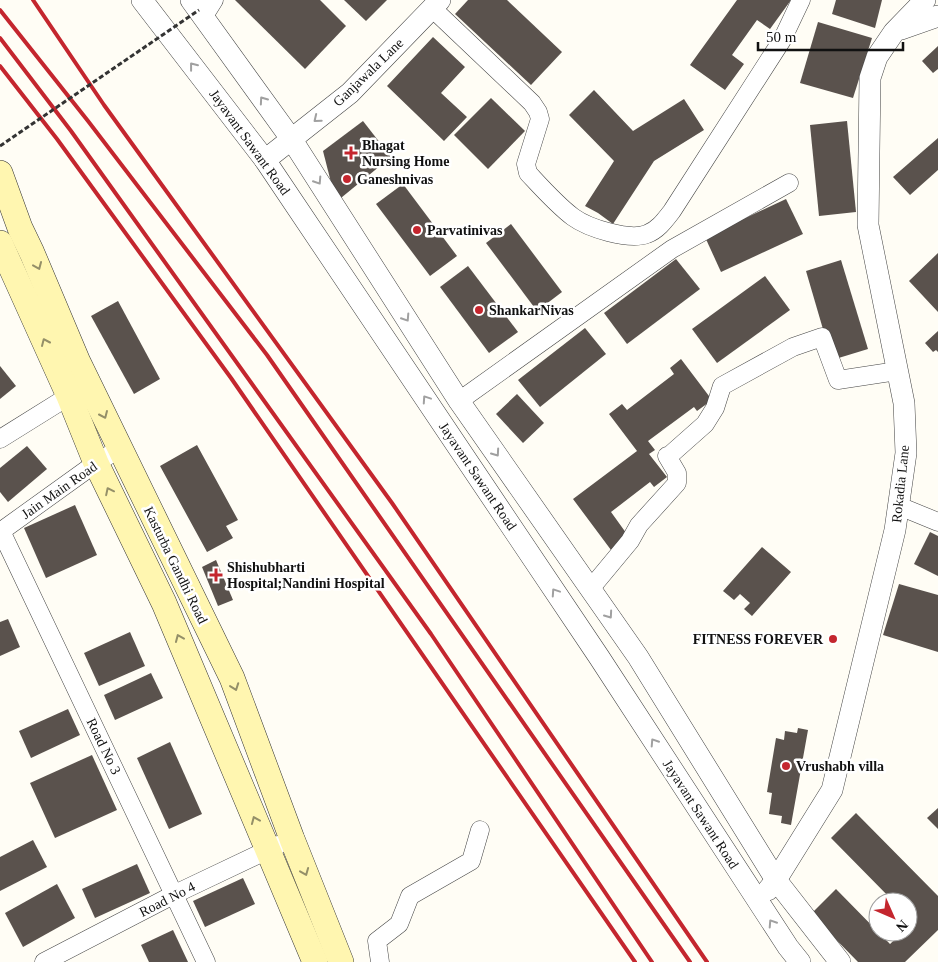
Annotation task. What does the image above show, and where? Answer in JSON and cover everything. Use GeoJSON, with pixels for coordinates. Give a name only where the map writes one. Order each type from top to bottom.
{"type":"FeatureCollection","features":[{"type":"Feature","properties":{"kind":"main road","name":"Kasturba Gandhi Road"},"geometry":{"type":"LineString","coordinates":[[0,173],[10,232],[32,253],[78,362],[80,391],[96,463],[164,603],[315,962]]}},
{"type":"Feature","properties":{"kind":"main road","name":"Kasturba Gandhi Road"},"geometry":{"type":"LineString","coordinates":[[0,243],[80,391],[119,449],[232,678],[341,962]]}},
{"type":"Feature","properties":{"kind":"main road"},"geometry":{"type":"LineString","coordinates":[[193,672],[223,660]]}},
{"type":"Feature","properties":{"kind":"street","name":"Jayavant Sawant Road"},"geometry":{"type":"LineString","coordinates":[[142,0],[265,160],[599,657],[788,947],[800,962]]}},
{"type":"Feature","properties":{"kind":"street"},"geometry":{"type":"LineString","coordinates":[[436,4],[532,103],[538,112],[540,119],[526,164],[528,173],[574,218],[601,230],[636,236],[647,234],[657,228],[672,211],[782,40],[800,0]]}},
{"type":"Feature","properties":{"kind":"street","name":"Rokadia Lane"},"geometry":{"type":"LineString","coordinates":[[758,901],[776,880],[832,790],[895,530],[906,453],[904,403],[868,225],[870,78],[876,57],[894,32],[925,0]]}},
{"type":"Feature","properties":{"kind":"street","name":"Ganjawala Lane"},"geometry":{"type":"LineString","coordinates":[[265,160],[350,93],[436,4]]}},
{"type":"Feature","properties":{"kind":"street","name":"Jayavant Sawant Road"},"geometry":{"type":"LineString","coordinates":[[202,7],[292,140],[459,401],[638,657],[776,880],[840,962]]}},
{"type":"Feature","properties":{"kind":"street"},"geometry":{"type":"LineString","coordinates":[[894,32],[938,16]]}},
{"type":"Feature","properties":{"kind":"street"},"geometry":{"type":"LineString","coordinates":[[459,401],[672,249],[790,183]]}},
{"type":"Feature","properties":{"kind":"street"},"geometry":{"type":"LineString","coordinates":[[591,588],[630,541],[639,525],[676,483],[677,473],[666,456],[670,455],[705,424],[715,408],[722,386],[793,347],[822,336],[838,380],[897,371]]}},
{"type":"Feature","properties":{"kind":"street"},"geometry":{"type":"LineString","coordinates":[[0,439],[80,391]]}},
{"type":"Feature","properties":{"kind":"street","name":"Jain Main Road"},"geometry":{"type":"LineString","coordinates":[[1,532],[96,463],[119,449]]}},
{"type":"Feature","properties":{"kind":"street"},"geometry":{"type":"LineString","coordinates":[[899,506],[938,522]]}},
{"type":"Feature","properties":{"kind":"street","name":"Road No 3"},"geometry":{"type":"LineString","coordinates":[[1,532],[206,962]]}},
{"type":"Feature","properties":{"kind":"street"},"geometry":{"type":"LineString","coordinates":[[380,962],[377,940],[399,924],[410,896],[471,862],[480,830]]}},
{"type":"Feature","properties":{"kind":"street","name":"Road No 4"},"geometry":{"type":"LineString","coordinates":[[44,962],[175,894],[292,838]]}},
{"type":"Feature","properties":{"kind":"path"},"geometry":{"type":"LineString","coordinates":[[0,146],[202,7]]}},
{"type":"Feature","properties":{"kind":"building"},"geometry":{"type":"Polygon","coordinates":[[[235,0],[320,0],[346,26],[305,69],[235,0]]]}},
{"type":"Feature","properties":{"kind":"building"},"geometry":{"type":"Polygon","coordinates":[[[344,0],[387,0],[366,21],[344,0]]]}},
{"type":"Feature","properties":{"kind":"building"},"geometry":{"type":"Polygon","coordinates":[[[468,0],[507,0],[562,52],[531,85],[455,14],[468,0]]]}},
{"type":"Feature","properties":{"kind":"building"},"geometry":{"type":"Polygon","coordinates":[[[737,0],[791,0],[770,29],[757,20],[732,55],[744,64],[725,90],[690,65],[737,0]]]}},
{"type":"Feature","properties":{"kind":"building"},"geometry":{"type":"Polygon","coordinates":[[[836,0],[882,0],[875,28],[832,14],[836,0]]]}},
{"type":"Feature","properties":{"kind":"building"},"geometry":{"type":"Polygon","coordinates":[[[818,22],[872,38],[853,98],[800,83],[818,22]]]}},
{"type":"Feature","properties":{"kind":"building"},"geometry":{"type":"Polygon","coordinates":[[[433,37],[465,67],[441,93],[467,117],[444,141],[387,86],[433,37]]]}},
{"type":"Feature","properties":{"kind":"building"},"geometry":{"type":"Polygon","coordinates":[[[938,46],[938,69],[933,73],[922,61],[938,46]]]}},
{"type":"Feature","properties":{"kind":"building"},"geometry":{"type":"Polygon","coordinates":[[[594,90],[633,131],[684,99],[704,130],[654,161],[613,224],[585,206],[614,161],[569,115],[594,90]]]}},
{"type":"Feature","properties":{"kind":"building"},"geometry":{"type":"Polygon","coordinates":[[[491,98],[525,131],[488,169],[454,135],[491,98]]]}},
{"type":"Feature","properties":{"kind":"building","name":"Ganeshnivas"},"geometry":{"type":"Polygon","coordinates":[[[363,121],[391,157],[336,202],[323,151],[363,121]]]}},
{"type":"Feature","properties":{"kind":"building"},"geometry":{"type":"Polygon","coordinates":[[[847,121],[856,212],[819,216],[810,125],[847,121]]]}},
{"type":"Feature","properties":{"kind":"building"},"geometry":{"type":"Polygon","coordinates":[[[938,138],[938,170],[910,195],[893,177],[938,138]]]}},
{"type":"Feature","properties":{"kind":"building","name":"Parvatinivas"},"geometry":{"type":"Polygon","coordinates":[[[403,184],[457,256],[430,276],[376,204],[403,184]]]}},
{"type":"Feature","properties":{"kind":"building"},"geometry":{"type":"Polygon","coordinates":[[[786,199],[803,234],[721,272],[705,237],[786,199]]]}},
{"type":"Feature","properties":{"kind":"building"},"geometry":{"type":"Polygon","coordinates":[[[511,224],[562,292],[537,311],[486,243],[511,224]]]}},
{"type":"Feature","properties":{"kind":"building"},"geometry":{"type":"Polygon","coordinates":[[[938,253],[938,312],[909,281],[938,253]]]}},
{"type":"Feature","properties":{"kind":"building"},"geometry":{"type":"Polygon","coordinates":[[[676,259],[700,289],[627,344],[604,313],[676,259]]]}},
{"type":"Feature","properties":{"kind":"building"},"geometry":{"type":"Polygon","coordinates":[[[841,260],[868,349],[832,360],[806,271],[841,260]]]}},
{"type":"Feature","properties":{"kind":"building","name":"ShankarNivas"},"geometry":{"type":"Polygon","coordinates":[[[468,266],[518,332],[489,353],[440,287],[468,266]]]}},
{"type":"Feature","properties":{"kind":"building"},"geometry":{"type":"Polygon","coordinates":[[[765,276],[790,310],[717,363],[692,329],[765,276]]]}},
{"type":"Feature","properties":{"kind":"building"},"geometry":{"type":"Polygon","coordinates":[[[118,301],[160,379],[134,394],[91,316],[118,301]]]}},
{"type":"Feature","properties":{"kind":"building"},"geometry":{"type":"Polygon","coordinates":[[[585,328],[606,354],[540,407],[518,380],[585,328]]]}},
{"type":"Feature","properties":{"kind":"building"},"geometry":{"type":"Polygon","coordinates":[[[938,331],[938,352],[936,350],[933,352],[925,343],[938,331]]]}},
{"type":"Feature","properties":{"kind":"building"},"geometry":{"type":"Polygon","coordinates":[[[681,359],[712,400],[697,411],[694,407],[648,441],[655,450],[649,454],[667,477],[654,487],[650,482],[611,512],[629,537],[611,550],[573,499],[637,451],[609,414],[622,404],[627,410],[674,374],[670,368],[681,359]]]}},
{"type":"Feature","properties":{"kind":"building"},"geometry":{"type":"Polygon","coordinates":[[[0,366],[16,386],[0,399],[0,366]]]}},
{"type":"Feature","properties":{"kind":"building"},"geometry":{"type":"Polygon","coordinates":[[[517,394],[544,423],[523,443],[496,414],[517,394]]]}},
{"type":"Feature","properties":{"kind":"building"},"geometry":{"type":"Polygon","coordinates":[[[197,445],[238,520],[226,526],[233,538],[207,552],[160,466],[197,445]]]}},
{"type":"Feature","properties":{"kind":"building"},"geometry":{"type":"Polygon","coordinates":[[[27,446],[47,469],[8,502],[0,492],[0,468],[27,446]]]}},
{"type":"Feature","properties":{"kind":"building"},"geometry":{"type":"Polygon","coordinates":[[[75,505],[97,555],[46,578],[24,528],[75,505]]]}},
{"type":"Feature","properties":{"kind":"building"},"geometry":{"type":"Polygon","coordinates":[[[930,532],[938,536],[938,576],[914,564],[930,532]]]}},
{"type":"Feature","properties":{"kind":"building"},"geometry":{"type":"Polygon","coordinates":[[[762,547],[791,572],[752,616],[744,609],[750,603],[740,594],[734,600],[723,591],[762,547]]]}},
{"type":"Feature","properties":{"kind":"building"},"geometry":{"type":"Polygon","coordinates":[[[216,560],[233,600],[218,606],[202,567],[216,560]]]}},
{"type":"Feature","properties":{"kind":"building"},"geometry":{"type":"Polygon","coordinates":[[[899,584],[938,595],[938,652],[883,635],[899,584]]]}},
{"type":"Feature","properties":{"kind":"building"},"geometry":{"type":"Polygon","coordinates":[[[8,619],[20,647],[0,656],[0,622],[8,619]]]}},
{"type":"Feature","properties":{"kind":"building"},"geometry":{"type":"Polygon","coordinates":[[[130,632],[145,666],[99,686],[84,653],[130,632]]]}},
{"type":"Feature","properties":{"kind":"building"},"geometry":{"type":"Polygon","coordinates":[[[151,673],[163,698],[115,720],[104,695],[151,673]]]}},
{"type":"Feature","properties":{"kind":"building"},"geometry":{"type":"Polygon","coordinates":[[[68,709],[80,735],[31,758],[19,731],[68,709]]]}},
{"type":"Feature","properties":{"kind":"building","name":"Vrushabh villa"},"geometry":{"type":"Polygon","coordinates":[[[798,728],[808,730],[791,825],[781,823],[782,816],[769,814],[772,793],[767,792],[776,738],[784,740],[785,731],[797,733],[798,728]]]}},
{"type":"Feature","properties":{"kind":"building"},"geometry":{"type":"Polygon","coordinates":[[[170,742],[202,814],[169,829],[137,758],[170,742]]]}},
{"type":"Feature","properties":{"kind":"building"},"geometry":{"type":"Polygon","coordinates":[[[92,755],[117,810],[55,838],[30,783],[92,755]]]}},
{"type":"Feature","properties":{"kind":"building"},"geometry":{"type":"Polygon","coordinates":[[[938,808],[938,829],[927,818],[938,808]]]}},
{"type":"Feature","properties":{"kind":"building"},"geometry":{"type":"Polygon","coordinates":[[[856,813],[938,896],[938,930],[905,962],[858,962],[811,914],[836,889],[868,922],[868,942],[888,942],[890,944],[892,942],[918,942],[918,892],[884,892],[831,838],[856,813]]]}},
{"type":"Feature","properties":{"kind":"building"},"geometry":{"type":"Polygon","coordinates":[[[33,840],[47,867],[0,891],[0,857],[33,840]]]}},
{"type":"Feature","properties":{"kind":"building"},"geometry":{"type":"Polygon","coordinates":[[[137,864],[150,893],[95,918],[82,889],[137,864]]]}},
{"type":"Feature","properties":{"kind":"building"},"geometry":{"type":"Polygon","coordinates":[[[243,878],[255,904],[205,927],[193,901],[243,878]]]}},
{"type":"Feature","properties":{"kind":"building"},"geometry":{"type":"Polygon","coordinates":[[[57,884],[75,918],[23,947],[5,913],[57,884]]]}},
{"type":"Feature","properties":{"kind":"building"},"geometry":{"type":"Polygon","coordinates":[[[173,930],[188,962],[149,962],[141,945],[173,930]]]}},
{"type":"Feature","properties":{"kind":"railway"},"geometry":{"type":"LineString","coordinates":[[33,0],[104,105],[392,503],[707,962]]}},
{"type":"Feature","properties":{"kind":"railway"},"geometry":{"type":"LineString","coordinates":[[0,10],[88,121],[267,355],[690,962]]}},
{"type":"Feature","properties":{"kind":"railway"},"geometry":{"type":"LineString","coordinates":[[0,38],[71,131],[431,634],[652,962]]}},
{"type":"Feature","properties":{"kind":"railway"},"geometry":{"type":"LineString","coordinates":[[0,66],[57,139],[231,378],[635,962]]}},
{"type":"Feature","properties":{"kind":"place","name":"Bhagat Nursing Home"},"geometry":{"type":"Point","coordinates":[351,153]}},
{"type":"Feature","properties":{"kind":"place","name":"Ganeshnivas"},"geometry":{"type":"Point","coordinates":[347,179]}},
{"type":"Feature","properties":{"kind":"place","name":"Parvatinivas"},"geometry":{"type":"Point","coordinates":[417,230]}},
{"type":"Feature","properties":{"kind":"place","name":"ShankarNivas"},"geometry":{"type":"Point","coordinates":[479,310]}},
{"type":"Feature","properties":{"kind":"place","name":"Shishubharti Hospital;Nandini Hospital"},"geometry":{"type":"Point","coordinates":[216,575]}},
{"type":"Feature","properties":{"kind":"place","name":"FITNESS FOREVER"},"geometry":{"type":"Point","coordinates":[833,639]}},
{"type":"Feature","properties":{"kind":"place","name":"Vrushabh villa"},"geometry":{"type":"Point","coordinates":[786,766]}}]}
